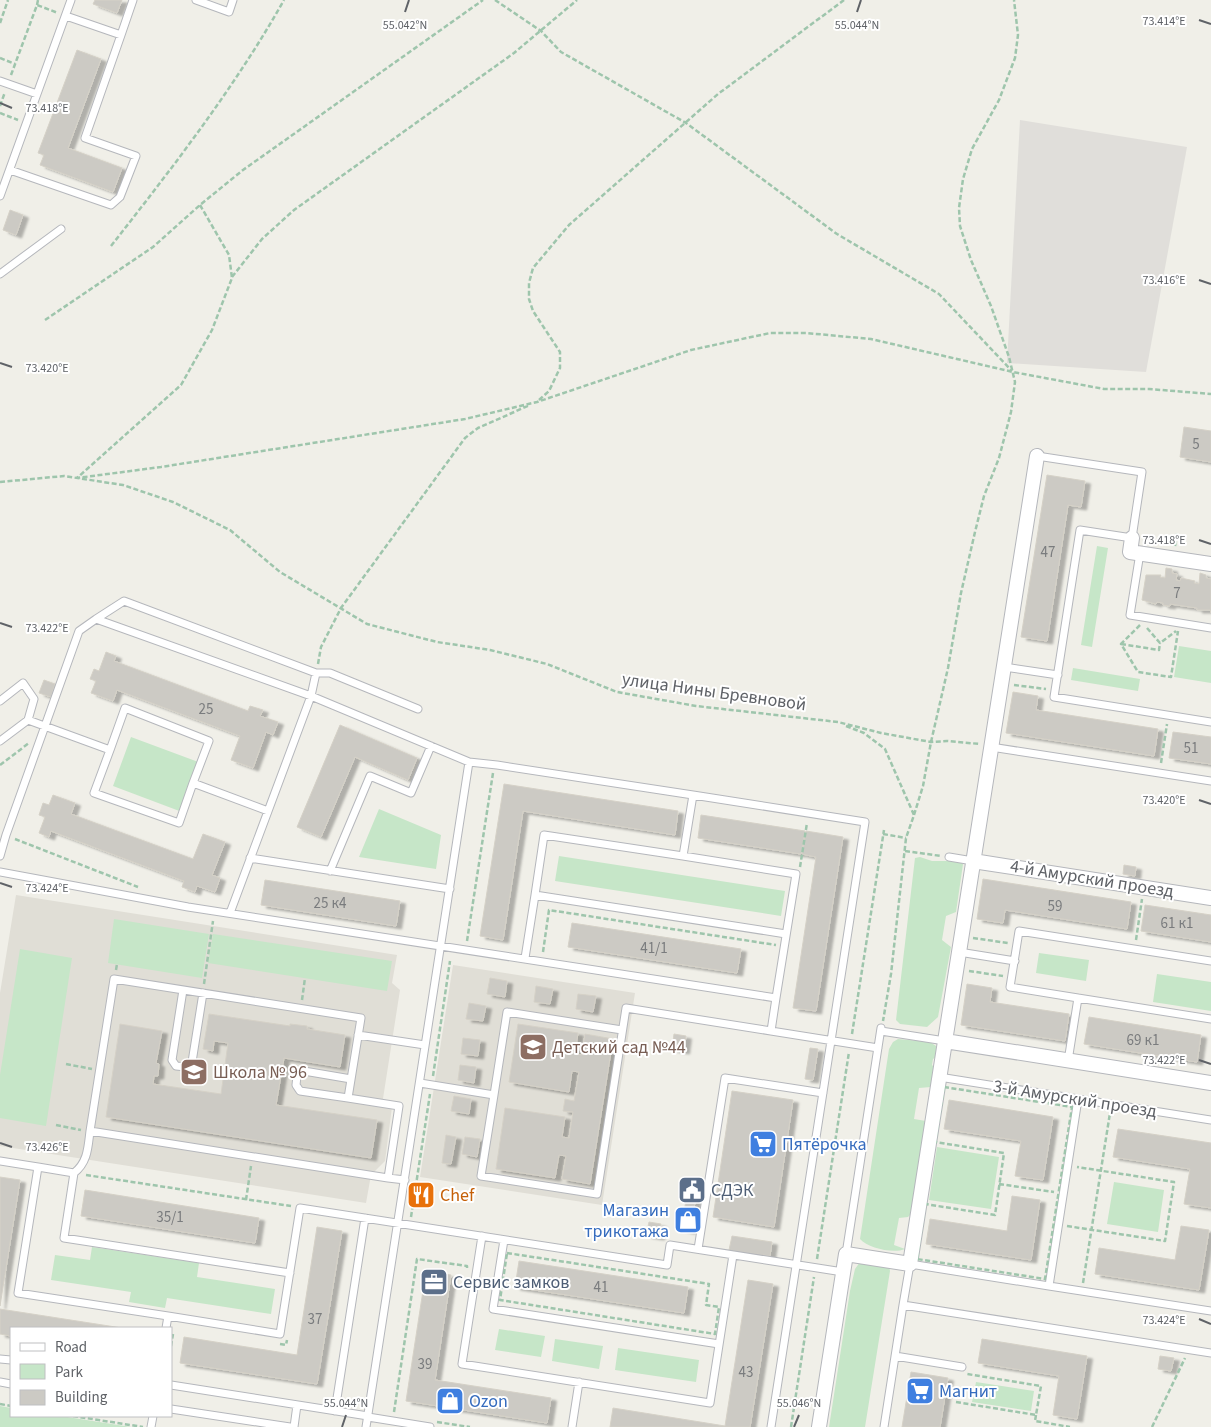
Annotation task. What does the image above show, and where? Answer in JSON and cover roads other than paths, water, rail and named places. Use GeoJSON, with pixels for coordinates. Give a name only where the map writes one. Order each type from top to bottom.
{"type":"FeatureCollection","features":[{"type":"Feature","properties":{"kind":"street"},"geometry":{"type":"LineString","coordinates":[[819,1427],[846,1254],[910,1264],[1037,456]]}},
{"type":"Feature","properties":{"kind":"street"},"geometry":{"type":"LineString","coordinates":[[1132,538],[1130,552],[1211,564]]}},
{"type":"Feature","properties":{"kind":"street","name":"4-й Амурский проезд"},"geometry":{"type":"LineString","coordinates":[[973,861],[1211,898]]}},
{"type":"Feature","properties":{"kind":"street","name":"3-й Амурский проезд"},"geometry":{"type":"LineString","coordinates":[[945,1041],[1211,1082]]}},
{"type":"Feature","properties":{"kind":"lane"},"geometry":{"type":"LineString","coordinates":[[0,196],[71,0]]}},
{"type":"Feature","properties":{"kind":"lane"},"geometry":{"type":"LineString","coordinates":[[10,170],[111,204],[120,197],[136,156],[85,138],[133,0]]}},
{"type":"Feature","properties":{"kind":"lane"},"geometry":{"type":"LineString","coordinates":[[196,0],[228,12],[233,0]]}},
{"type":"Feature","properties":{"kind":"lane"},"geometry":{"type":"LineString","coordinates":[[66,16],[121,35]]}},
{"type":"Feature","properties":{"kind":"lane"},"geometry":{"type":"LineString","coordinates":[[0,81],[37,94]]}},
{"type":"Feature","properties":{"kind":"lane"},"geometry":{"type":"LineString","coordinates":[[0,274],[61,229]]}},
{"type":"Feature","properties":{"kind":"lane"},"geometry":{"type":"LineString","coordinates":[[1037,456],[1142,472],[1132,538],[1080,530],[1054,697],[1211,722]]}},
{"type":"Feature","properties":{"kind":"lane"},"geometry":{"type":"LineString","coordinates":[[1140,553],[1130,615],[1211,628]]}},
{"type":"Feature","properties":{"kind":"lane"},"geometry":{"type":"LineString","coordinates":[[0,856],[79,631],[124,601],[316,673],[330,673],[418,709]]}},
{"type":"Feature","properties":{"kind":"lane"},"geometry":{"type":"LineString","coordinates":[[96,619],[311,696],[469,762],[495,764],[865,822],[771,1427]]}},
{"type":"Feature","properties":{"kind":"lane"},"geometry":{"type":"LineString","coordinates":[[1004,666],[1058,675]]}},
{"type":"Feature","properties":{"kind":"lane"},"geometry":{"type":"LineString","coordinates":[[230,913],[311,696],[316,673]]}},
{"type":"Feature","properties":{"kind":"lane"},"geometry":{"type":"LineString","coordinates":[[0,700],[23,683],[34,700],[28,720],[0,741]]}},
{"type":"Feature","properties":{"kind":"lane"},"geometry":{"type":"LineString","coordinates":[[125,708],[209,741],[193,783],[179,823],[94,793],[125,708]]}},
{"type":"Feature","properties":{"kind":"lane"},"geometry":{"type":"LineString","coordinates":[[28,720],[110,750]]}},
{"type":"Feature","properties":{"kind":"lane"},"geometry":{"type":"LineString","coordinates":[[330,871],[370,776],[411,793],[431,746]]}},
{"type":"Feature","properties":{"kind":"lane"},"geometry":{"type":"LineString","coordinates":[[991,747],[1211,782]]}},
{"type":"Feature","properties":{"kind":"lane"},"geometry":{"type":"LineString","coordinates":[[366,1427],[469,762]]}},
{"type":"Feature","properties":{"kind":"lane"},"geometry":{"type":"LineString","coordinates":[[193,783],[268,811]]}},
{"type":"Feature","properties":{"kind":"lane"},"geometry":{"type":"LineString","coordinates":[[683,856],[693,795]]}},
{"type":"Feature","properties":{"kind":"lane"},"geometry":{"type":"LineString","coordinates":[[525,958],[544,835],[796,874],[771,1031]]}},
{"type":"Feature","properties":{"kind":"lane"},"geometry":{"type":"LineString","coordinates":[[949,857],[973,861]]}},
{"type":"Feature","properties":{"kind":"lane"},"geometry":{"type":"LineString","coordinates":[[250,858],[450,889]]}},
{"type":"Feature","properties":{"kind":"lane"},"geometry":{"type":"LineString","coordinates":[[0,872],[230,913],[776,998]]}},
{"type":"Feature","properties":{"kind":"lane"},"geometry":{"type":"LineString","coordinates":[[535,895],[786,934]]}},
{"type":"Feature","properties":{"kind":"lane"},"geometry":{"type":"LineString","coordinates":[[1211,960],[1019,931],[1010,987],[1211,1019]]}},
{"type":"Feature","properties":{"kind":"lane"},"geometry":{"type":"LineString","coordinates":[[959,952],[1015,961]]}},
{"type":"Feature","properties":{"kind":"lane"},"geometry":{"type":"LineString","coordinates":[[290,1273],[64,1238],[74,1173],[82,1167],[86,1159],[114,979],[361,1018],[348,1098]]}},
{"type":"Feature","properties":{"kind":"lane"},"geometry":{"type":"LineString","coordinates":[[183,990],[172,1060],[176,1066],[186,1067],[192,1062],[202,993]]}},
{"type":"Feature","properties":{"kind":"lane"},"geometry":{"type":"LineString","coordinates":[[1068,1061],[1078,998]]}},
{"type":"Feature","properties":{"kind":"lane"},"geometry":{"type":"LineString","coordinates":[[622,1030],[507,1012],[481,1176],[597,1194],[626,1008],[878,1048]]}},
{"type":"Feature","properties":{"kind":"lane"},"geometry":{"type":"LineString","coordinates":[[846,1254],[881,1030],[945,1041]]}},
{"type":"Feature","properties":{"kind":"lane"},"geometry":{"type":"LineString","coordinates":[[358,1035],[425,1045]]}},
{"type":"Feature","properties":{"kind":"lane"},"geometry":{"type":"LineString","coordinates":[[352,1079],[304,1071],[297,1076],[296,1085],[300,1091],[399,1106],[388,1178]]}},
{"type":"Feature","properties":{"kind":"lane","name":"3-й Амурский проезд"},"geometry":{"type":"LineString","coordinates":[[939,1077],[1211,1120]]}},
{"type":"Feature","properties":{"kind":"lane"},"geometry":{"type":"LineString","coordinates":[[698,1249],[725,1078],[823,1093]]}},
{"type":"Feature","properties":{"kind":"lane"},"geometry":{"type":"LineString","coordinates":[[420,1083],[494,1095]]}},
{"type":"Feature","properties":{"kind":"lane"},"geometry":{"type":"LineString","coordinates":[[1049,1286],[1078,1099]]}},
{"type":"Feature","properties":{"kind":"lane"},"geometry":{"type":"LineString","coordinates":[[90,1131],[404,1180]]}},
{"type":"Feature","properties":{"kind":"lane"},"geometry":{"type":"LineString","coordinates":[[0,1161],[74,1173]]}},
{"type":"Feature","properties":{"kind":"lane"},"geometry":{"type":"LineString","coordinates":[[38,1167],[18,1293],[280,1334],[300,1208],[666,1265],[670,1245],[843,1272]]}},
{"type":"Feature","properties":{"kind":"lane"},"geometry":{"type":"LineString","coordinates":[[335,1411],[365,1218]]}},
{"type":"Feature","properties":{"kind":"lane"},"geometry":{"type":"LineString","coordinates":[[482,1236],[462,1364],[710,1403],[733,1254]]}},
{"type":"Feature","properties":{"kind":"lane"},"geometry":{"type":"LineString","coordinates":[[504,1240],[494,1309],[719,1344]]}},
{"type":"Feature","properties":{"kind":"lane"},"geometry":{"type":"LineString","coordinates":[[884,1427],[910,1264],[1211,1311]]}},
{"type":"Feature","properties":{"kind":"lane"},"geometry":{"type":"LineString","coordinates":[[903,1305],[1211,1353]]}},
{"type":"Feature","properties":{"kind":"lane"},"geometry":{"type":"LineString","coordinates":[[166,1327],[168,1316]]}},
{"type":"Feature","properties":{"kind":"lane"},"geometry":{"type":"LineString","coordinates":[[896,1356],[961,1370]]}},
{"type":"Feature","properties":{"kind":"lane"},"geometry":{"type":"LineString","coordinates":[[572,1427],[579,1382]]}},
{"type":"Feature","properties":{"kind":"lane"},"geometry":{"type":"LineString","coordinates":[[172,1385],[430,1427]]}},
{"type":"Feature","properties":{"kind":"lane"},"geometry":{"type":"LineString","coordinates":[[294,1427],[298,1405]]}},
{"type":"Feature","properties":{"kind":"lane"},"geometry":{"type":"LineString","coordinates":[[172,1408],[290,1427]]}},
{"type":"Feature","properties":{"kind":"place","name":"Детский сад №44"},"geometry":{"type":"Point","coordinates":[533,1047]}},
{"type":"Feature","properties":{"kind":"place","name":"Школа № 96"},"geometry":{"type":"Point","coordinates":[194,1072]}},
{"type":"Feature","properties":{"kind":"place","name":"Пятёрочка"},"geometry":{"type":"Point","coordinates":[763,1144]}},
{"type":"Feature","properties":{"kind":"place","name":"СДЭК"},"geometry":{"type":"Point","coordinates":[692,1190]}},
{"type":"Feature","properties":{"kind":"place","name":"Chef"},"geometry":{"type":"Point","coordinates":[421,1195]}},
{"type":"Feature","properties":{"kind":"place","name":"Магазин трикотажа"},"geometry":{"type":"Point","coordinates":[688,1220]}},
{"type":"Feature","properties":{"kind":"place","name":"Сервис замков"},"geometry":{"type":"Point","coordinates":[434,1282]}},
{"type":"Feature","properties":{"kind":"place","name":"Магнит"},"geometry":{"type":"Point","coordinates":[920,1391]}},
{"type":"Feature","properties":{"kind":"place","name":"Ozon"},"geometry":{"type":"Point","coordinates":[450,1401]}}]}
